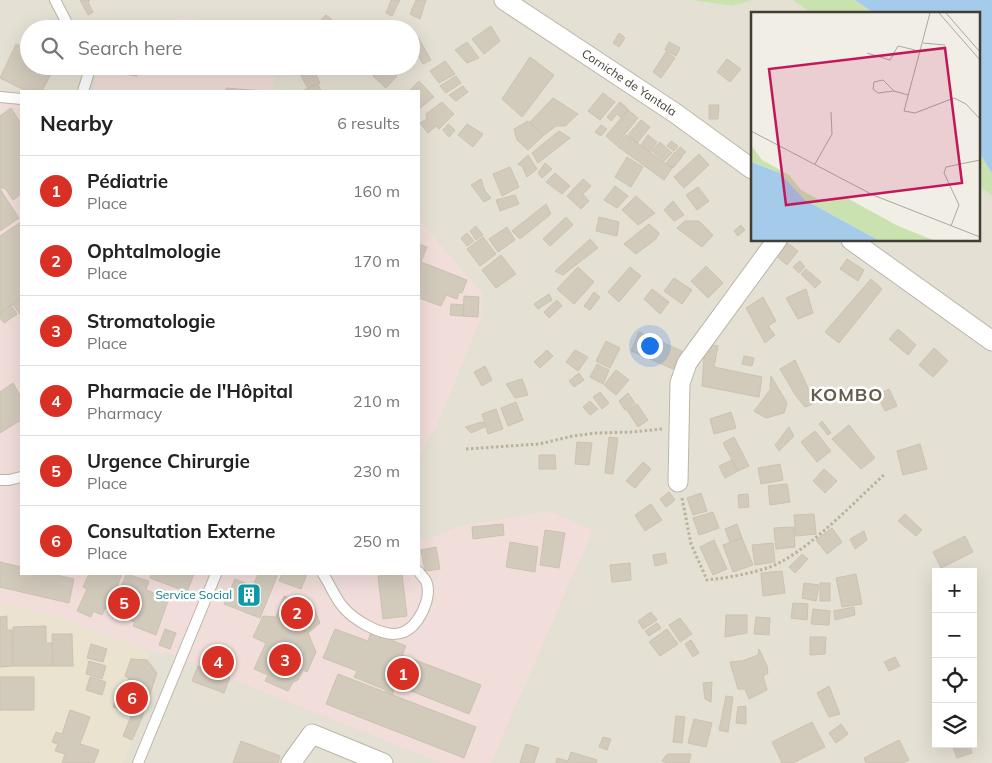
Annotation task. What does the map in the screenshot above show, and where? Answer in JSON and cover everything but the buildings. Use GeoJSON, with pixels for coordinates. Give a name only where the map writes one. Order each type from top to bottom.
{"type":"FeatureCollection","features":[{"type":"Feature","properties":{"kind":"street","name":"Corniche de Yantala"},"geometry":{"type":"LineString","coordinates":[[504,0],[674,113],[751,168]]}},
{"type":"Feature","properties":{"kind":"street"},"geometry":{"type":"LineString","coordinates":[[678,482],[680,383],[687,363],[776,241]]}},
{"type":"Feature","properties":{"kind":"street"},"geometry":{"type":"LineString","coordinates":[[852,241],[992,341]]}},
{"type":"Feature","properties":{"kind":"street"},"geometry":{"type":"LineString","coordinates":[[291,763],[312,734],[383,763]]}},
{"type":"Feature","properties":{"kind":"lane"},"geometry":{"type":"LineString","coordinates":[[55,0],[65,20]]}},
{"type":"Feature","properties":{"kind":"lane"},"geometry":{"type":"LineString","coordinates":[[83,90],[87,75]]}},
{"type":"Feature","properties":{"kind":"lane"},"geometry":{"type":"LineString","coordinates":[[0,97],[20,99]]}},
{"type":"Feature","properties":{"kind":"lane"},"geometry":{"type":"LineString","coordinates":[[0,480],[20,477]]}},
{"type":"Feature","properties":{"kind":"lane"},"geometry":{"type":"LineString","coordinates":[[324,575],[343,607],[365,625],[385,633],[401,633],[418,621],[424,609],[427,594],[426,582],[420,573]]}},
{"type":"Feature","properties":{"kind":"lane"},"geometry":{"type":"LineString","coordinates":[[139,761],[216,575]]}},
{"type":"Feature","properties":{"kind":"path"},"geometry":{"type":"LineString","coordinates":[[466,449],[539,444],[573,436],[657,430],[679,424]]}},
{"type":"Feature","properties":{"kind":"path"},"geometry":{"type":"LineString","coordinates":[[678,482],[691,544],[706,580],[768,568],[793,556],[884,474]]}},
{"type":"Feature","properties":{"kind":"shaded area"},"geometry":{"type":"Polygon","coordinates":[[[0,0],[690,0],[732,6],[753,0],[793,0],[809,12],[751,12],[751,241],[980,241],[980,187],[992,196],[992,763],[0,763],[0,0]]]}},
{"type":"Feature","properties":{"kind":"shaded area"},"geometry":{"type":"Polygon","coordinates":[[[187,17],[193,20],[177,20],[187,17]]]}},
{"type":"Feature","properties":{"kind":"shaded area"},"geometry":{"type":"Polygon","coordinates":[[[95,75],[276,76],[273,85],[275,90],[94,90],[95,75]]]}},
{"type":"Feature","properties":{"kind":"shaded area"},"geometry":{"type":"Polygon","coordinates":[[[0,102],[20,103],[20,575],[420,575],[420,538],[424,541],[460,526],[549,511],[593,530],[491,763],[441,763],[169,654],[151,652],[56,616],[0,602],[0,102]]]}},
{"type":"Feature","properties":{"kind":"shaded area"},"geometry":{"type":"Polygon","coordinates":[[[420,220],[482,293],[481,318],[437,426],[420,455],[420,220]]]}},
{"type":"Feature","properties":{"kind":"shaded area"},"geometry":{"type":"Polygon","coordinates":[[[0,602],[56,616],[151,652],[147,660],[157,673],[142,718],[123,763],[0,763],[0,602]]]}},
{"type":"Feature","properties":{"kind":"green space"},"geometry":{"type":"Polygon","coordinates":[[[690,0],[753,0],[732,6],[690,0]]]}},
{"type":"Feature","properties":{"kind":"green space"},"geometry":{"type":"Polygon","coordinates":[[[793,0],[855,0],[872,12],[809,12],[793,0]]]}},
{"type":"Feature","properties":{"kind":"green space"},"geometry":{"type":"Polygon","coordinates":[[[980,154],[992,173],[992,196],[980,187],[980,154]]]}},
{"type":"Feature","properties":{"kind":"water"},"geometry":{"type":"Polygon","coordinates":[[[855,0],[992,0],[992,173],[980,154],[980,12],[872,12],[855,0]]]}},
{"type":"Feature","properties":{"kind":"place","name":"Service Social"},"geometry":{"type":"Point","coordinates":[249,595]}},
{"type":"Feature","properties":{"kind":"place","name":"Urgence Chirurgie"},"geometry":{"type":"Point","coordinates":[124,603]}},
{"type":"Feature","properties":{"kind":"place","name":"Ophtalmologie"},"geometry":{"type":"Point","coordinates":[297,613]}},
{"type":"Feature","properties":{"kind":"place","name":"Stromatologie"},"geometry":{"type":"Point","coordinates":[285,660]}},
{"type":"Feature","properties":{"kind":"place","name":"Pharmacie de l'Hôpital"},"geometry":{"type":"Point","coordinates":[218,662]}},
{"type":"Feature","properties":{"kind":"place","name":"Pédiatrie"},"geometry":{"type":"Point","coordinates":[403,674]}},
{"type":"Feature","properties":{"kind":"place","name":"Consultation Externe"},"geometry":{"type":"Point","coordinates":[132,698]}},
{"type":"Feature","properties":{"kind":"district","name":"KOMBO"},"geometry":{"type":"Point","coordinates":[847,395]}}]}
